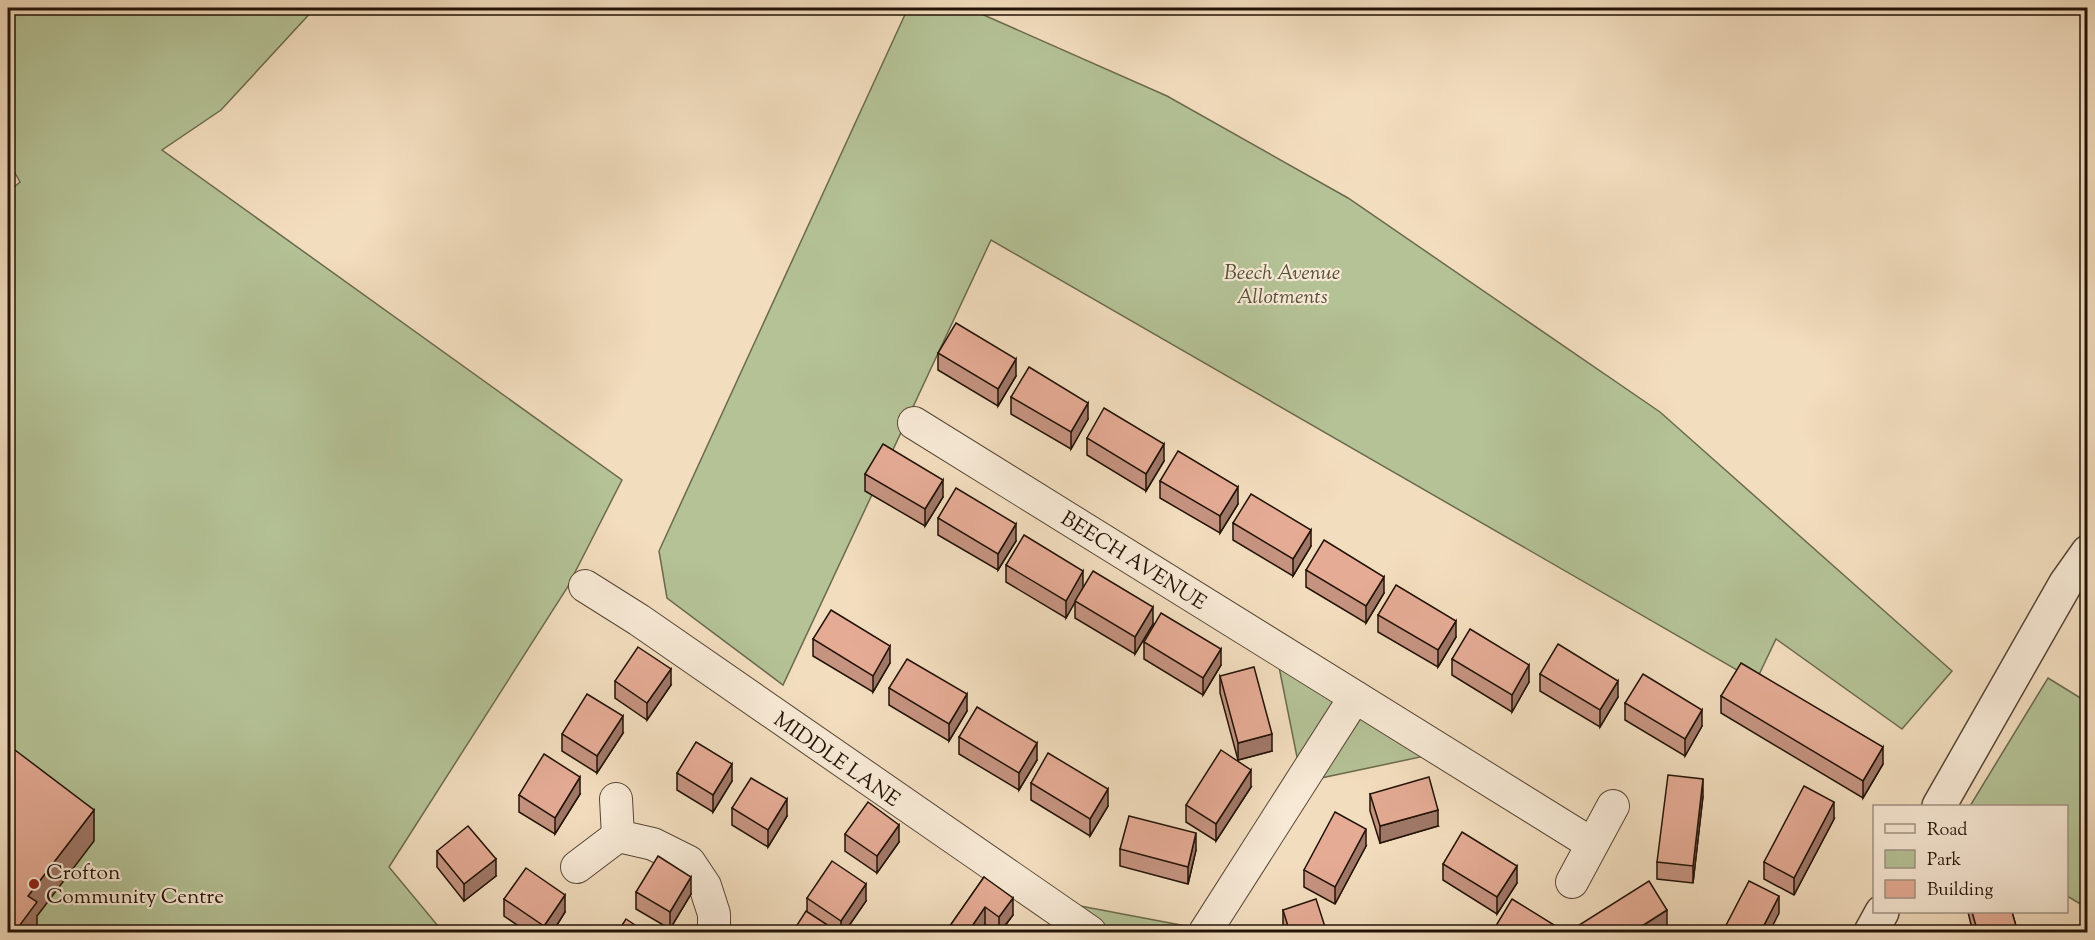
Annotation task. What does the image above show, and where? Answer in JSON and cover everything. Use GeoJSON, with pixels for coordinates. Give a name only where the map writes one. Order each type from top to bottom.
{"type":"FeatureCollection","features":[{"type":"Feature","properties":{"kind":"street","name":"BEECH AVENUE"},"geometry":{"type":"LineString","coordinates":[[914,423],[1592,844]]}},
{"type":"Feature","properties":{"kind":"street"},"geometry":{"type":"LineString","coordinates":[[1940,805],[2066,584],[2088,552]]}},
{"type":"Feature","properties":{"kind":"street","name":"MIDDLE LANE"},"geometry":{"type":"LineString","coordinates":[[585,586],[639,620],[1090,933]]}},
{"type":"Feature","properties":{"kind":"street"},"geometry":{"type":"LineString","coordinates":[[1205,933],[1354,697]]}},
{"type":"Feature","properties":{"kind":"street"},"geometry":{"type":"LineString","coordinates":[[616,799],[618,836]]}},
{"type":"Feature","properties":{"kind":"street"},"geometry":{"type":"LineString","coordinates":[[1572,882],[1613,806]]}},
{"type":"Feature","properties":{"kind":"street"},"geometry":{"type":"LineString","coordinates":[[577,867],[618,836],[653,844],[689,862],[705,886],[714,914],[714,933]]}},
{"type":"Feature","properties":{"kind":"street"},"geometry":{"type":"LineString","coordinates":[[1871,933],[1881,913]]}},
{"type":"Feature","properties":{"kind":"green space"},"geometry":{"type":"Polygon","coordinates":[[[8,8],[315,8],[221,110],[162,150],[622,480],[567,588],[389,867],[443,932],[8,932],[8,192],[20,182],[8,160],[8,8]]]}},
{"type":"Feature","properties":{"kind":"green space","name":"Beech Avenue Allotments"},"geometry":{"type":"Polygon","coordinates":[[[908,8],[968,8],[1167,96],[1348,198],[1660,412],[1952,671],[1902,729],[1776,639],[1756,681],[991,240],[783,685],[667,598],[659,551],[908,8]]]}},
{"type":"Feature","properties":{"kind":"green space"},"geometry":{"type":"Polygon","coordinates":[[[1275,647],[1444,752],[1302,782],[1275,647]]]}},
{"type":"Feature","properties":{"kind":"green space"},"geometry":{"type":"Polygon","coordinates":[[[2048,678],[2087,702],[2087,908],[2068,897],[2068,805],[1971,805],[2048,678]]]}},
{"type":"Feature","properties":{"kind":"green space"},"geometry":{"type":"Polygon","coordinates":[[[1038,898],[1207,930],[1209,932],[1090,932],[1038,898]]]}},
{"type":"Feature","properties":{"kind":"building"},"geometry":{"type":"Polygon","coordinates":[[[956,323],[1016,359],[998,389],[938,353],[956,323]]]}},
{"type":"Feature","properties":{"kind":"building"},"geometry":{"type":"Polygon","coordinates":[[[1029,367],[1088,403],[1071,432],[1011,397],[1029,367]]]}},
{"type":"Feature","properties":{"kind":"building"},"geometry":{"type":"Polygon","coordinates":[[[1104,408],[1164,444],[1146,474],[1087,438],[1104,408]]]}},
{"type":"Feature","properties":{"kind":"building"},"geometry":{"type":"Polygon","coordinates":[[[883,444],[943,480],[925,509],[865,474],[883,444]]]}},
{"type":"Feature","properties":{"kind":"building"},"geometry":{"type":"Polygon","coordinates":[[[1178,451],[1238,487],[1220,516],[1160,481],[1178,451]]]}},
{"type":"Feature","properties":{"kind":"building"},"geometry":{"type":"Polygon","coordinates":[[[956,488],[1016,524],[998,554],[938,518],[956,488]]]}},
{"type":"Feature","properties":{"kind":"building"},"geometry":{"type":"Polygon","coordinates":[[[1251,494],[1311,530],[1293,559],[1233,523],[1251,494]]]}},
{"type":"Feature","properties":{"kind":"building"},"geometry":{"type":"Polygon","coordinates":[[[1024,535],[1083,571],[1066,601],[1006,565],[1024,535]]]}},
{"type":"Feature","properties":{"kind":"building"},"geometry":{"type":"Polygon","coordinates":[[[1324,540],[1384,577],[1366,606],[1306,570],[1324,540]]]}},
{"type":"Feature","properties":{"kind":"building"},"geometry":{"type":"Polygon","coordinates":[[[1093,571],[1153,607],[1135,637],[1075,601],[1093,571]]]}},
{"type":"Feature","properties":{"kind":"building"},"geometry":{"type":"Polygon","coordinates":[[[1396,585],[1456,621],[1438,650],[1378,615],[1396,585]]]}},
{"type":"Feature","properties":{"kind":"building"},"geometry":{"type":"Polygon","coordinates":[[[831,610],[890,646],[873,676],[813,639],[831,610]]]}},
{"type":"Feature","properties":{"kind":"building"},"geometry":{"type":"Polygon","coordinates":[[[1161,613],[1221,649],[1203,678],[1144,642],[1161,613]]]}},
{"type":"Feature","properties":{"kind":"building"},"geometry":{"type":"Polygon","coordinates":[[[1470,629],[1529,665],[1512,695],[1452,659],[1470,629]]]}},
{"type":"Feature","properties":{"kind":"building"},"geometry":{"type":"Polygon","coordinates":[[[1558,644],[1618,681],[1600,710],[1540,674],[1558,644]]]}},
{"type":"Feature","properties":{"kind":"building"},"geometry":{"type":"Polygon","coordinates":[[[638,647],[671,669],[647,703],[615,681],[638,647]]]}},
{"type":"Feature","properties":{"kind":"building"},"geometry":{"type":"Polygon","coordinates":[[[907,659],[967,694],[949,724],[889,688],[907,659]]]}},
{"type":"Feature","properties":{"kind":"building"},"geometry":{"type":"Polygon","coordinates":[[[1741,663],[1883,747],[1863,781],[1721,696],[1741,663]]]}},
{"type":"Feature","properties":{"kind":"building"},"geometry":{"type":"Polygon","coordinates":[[[1254,667],[1272,734],[1238,743],[1220,676],[1254,667]]]}},
{"type":"Feature","properties":{"kind":"building"},"geometry":{"type":"Polygon","coordinates":[[[1643,674],[1702,710],[1685,739],[1625,703],[1643,674]]]}},
{"type":"Feature","properties":{"kind":"building"},"geometry":{"type":"Polygon","coordinates":[[[587,694],[623,716],[597,756],[562,734],[587,694]]]}},
{"type":"Feature","properties":{"kind":"building"},"geometry":{"type":"Polygon","coordinates":[[[977,707],[1037,743],[1019,773],[959,737],[977,707]]]}},
{"type":"Feature","properties":{"kind":"building"},"geometry":{"type":"Polygon","coordinates":[[[696,742],[732,764],[713,795],[677,773],[696,742]]]}},
{"type":"Feature","properties":{"kind":"building","name":"Crofton Community Centre"},"geometry":{"type":"Polygon","coordinates":[[[11,747],[94,810],[28,896],[37,902],[14,933],[8,933],[8,751],[11,747]]]}},
{"type":"Feature","properties":{"kind":"building"},"geometry":{"type":"Polygon","coordinates":[[[1221,750],[1251,770],[1216,824],[1186,805],[1221,750]]]}},
{"type":"Feature","properties":{"kind":"building"},"geometry":{"type":"Polygon","coordinates":[[[1048,753],[1108,789],[1090,819],[1031,783],[1048,753]]]}},
{"type":"Feature","properties":{"kind":"building"},"geometry":{"type":"Polygon","coordinates":[[[544,754],[580,777],[555,818],[519,795],[544,754]]]}},
{"type":"Feature","properties":{"kind":"building"},"geometry":{"type":"Polygon","coordinates":[[[1668,775],[1703,779],[1693,866],[1657,862],[1668,775]]]}},
{"type":"Feature","properties":{"kind":"building"},"geometry":{"type":"Polygon","coordinates":[[[1429,777],[1438,810],[1380,826],[1370,794],[1429,777]]]}},
{"type":"Feature","properties":{"kind":"building"},"geometry":{"type":"Polygon","coordinates":[[[751,778],[787,799],[768,830],[732,808],[751,778]]]}},
{"type":"Feature","properties":{"kind":"building"},"geometry":{"type":"Polygon","coordinates":[[[1804,786],[1834,802],[1794,878],[1764,862],[1804,786]]]}},
{"type":"Feature","properties":{"kind":"building"},"geometry":{"type":"Polygon","coordinates":[[[868,802],[899,825],[877,856],[845,834],[868,802]]]}},
{"type":"Feature","properties":{"kind":"building"},"geometry":{"type":"Polygon","coordinates":[[[1335,812],[1366,829],[1335,887],[1304,870],[1335,812]]]}},
{"type":"Feature","properties":{"kind":"building"},"geometry":{"type":"Polygon","coordinates":[[[1129,816],[1196,833],[1188,867],[1120,849],[1129,816]]]}},
{"type":"Feature","properties":{"kind":"building"},"geometry":{"type":"Polygon","coordinates":[[[468,826],[496,859],[464,884],[437,851],[468,826]]]}},
{"type":"Feature","properties":{"kind":"building"},"geometry":{"type":"Polygon","coordinates":[[[1462,832],[1517,866],[1497,897],[1443,864],[1462,832]]]}},
{"type":"Feature","properties":{"kind":"building"},"geometry":{"type":"Polygon","coordinates":[[[658,856],[691,877],[670,912],[636,892],[658,856]]]}},
{"type":"Feature","properties":{"kind":"building"},"geometry":{"type":"Polygon","coordinates":[[[832,861],[866,884],[841,921],[807,898],[832,861]]]}},
{"type":"Feature","properties":{"kind":"building"},"geometry":{"type":"Polygon","coordinates":[[[526,868],[565,895],[544,926],[504,899],[526,868]]]}},
{"type":"Feature","properties":{"kind":"building"},"geometry":{"type":"Polygon","coordinates":[[[984,877],[1013,898],[999,917],[985,907],[972,926],[981,933],[945,933],[984,877]]]}},
{"type":"Feature","properties":{"kind":"building"},"geometry":{"type":"Polygon","coordinates":[[[1649,881],[1667,910],[1631,933],[1579,933],[1576,927],[1649,881]]]}},
{"type":"Feature","properties":{"kind":"building"},"geometry":{"type":"Polygon","coordinates":[[[1749,881],[1779,896],[1760,933],[1722,933],[1749,881]]]}},
{"type":"Feature","properties":{"kind":"building"},"geometry":{"type":"Polygon","coordinates":[[[1316,899],[1327,933],[1290,933],[1283,910],[1316,899]]]}},
{"type":"Feature","properties":{"kind":"building"},"geometry":{"type":"Polygon","coordinates":[[[1512,899],[1567,933],[1500,933],[1494,929],[1512,899]]]}},
{"type":"Feature","properties":{"kind":"building"},"geometry":{"type":"Polygon","coordinates":[[[806,911],[829,926],[824,933],[792,933],[806,911]]]}},
{"type":"Feature","properties":{"kind":"building"},"geometry":{"type":"Polygon","coordinates":[[[1972,913],[2012,913],[2018,933],[1978,933],[1972,913]]]}},
{"type":"Feature","properties":{"kind":"building"},"geometry":{"type":"Polygon","coordinates":[[[626,919],[647,933],[617,933],[626,919]]]}},
{"type":"Feature","properties":{"kind":"place","name":"Crofton Community Centre"},"geometry":{"type":"Point","coordinates":[34,884]}}]}
